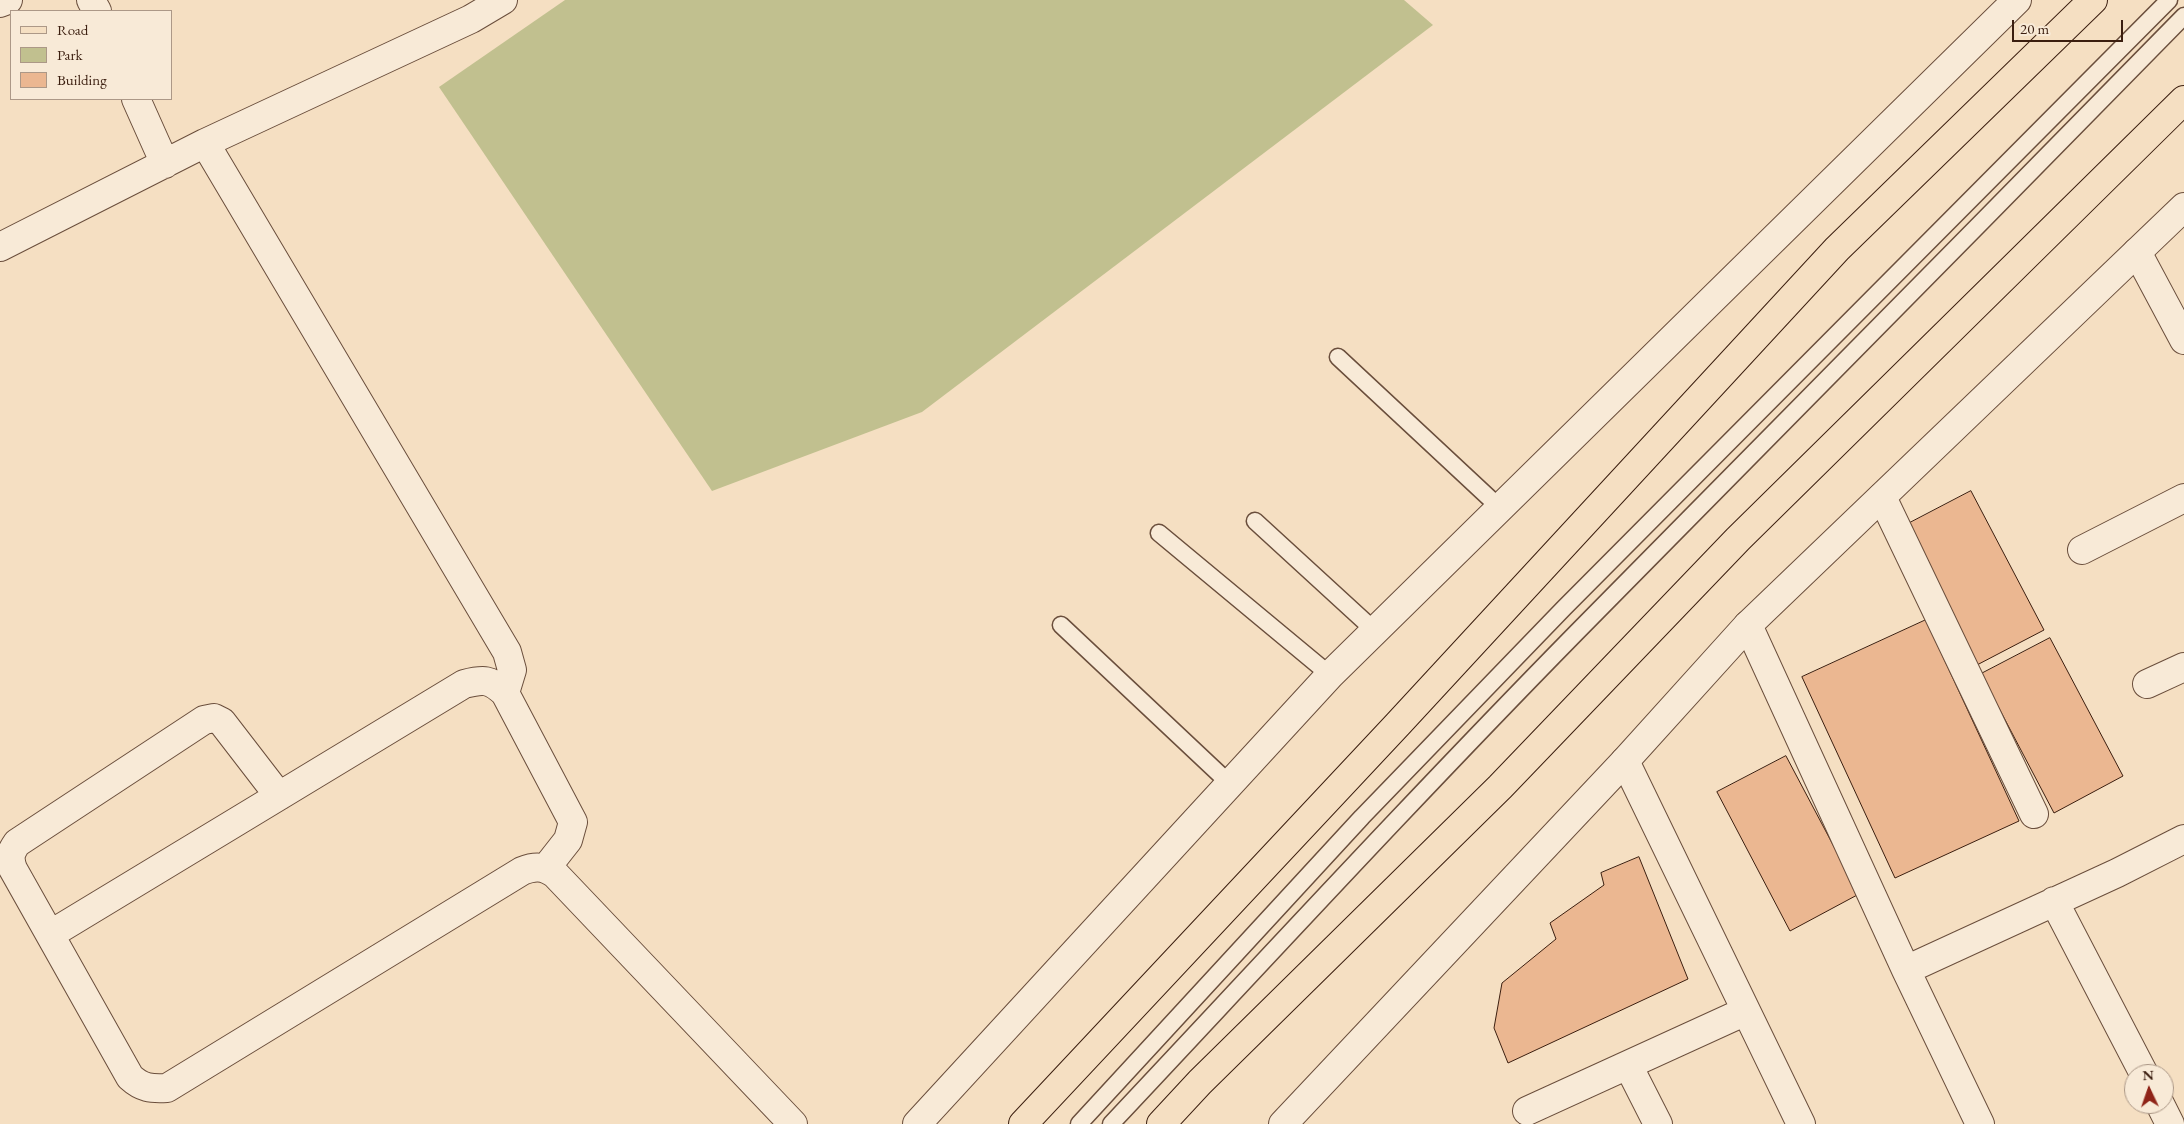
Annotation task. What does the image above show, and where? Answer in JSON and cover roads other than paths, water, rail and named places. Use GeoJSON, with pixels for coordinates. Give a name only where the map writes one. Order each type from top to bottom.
{"type":"FeatureCollection","features":[{"type":"Feature","properties":{"kind":"main road"},"geometry":{"type":"LineString","coordinates":[[1023,1124],[1398,724],[1837,249],[2093,0]]}},
{"type":"Feature","properties":{"kind":"main road"},"geometry":{"type":"LineString","coordinates":[[1161,1124],[1200,1082],[1500,787],[1738,539],[2184,100]]}},
{"type":"Feature","properties":{"kind":"street"},"geometry":{"type":"LineString","coordinates":[[0,4],[8,0]]}},
{"type":"Feature","properties":{"kind":"street"},"geometry":{"type":"LineString","coordinates":[[0,247],[205,143],[471,19],[503,0]]}},
{"type":"Feature","properties":{"kind":"street"},"geometry":{"type":"LineString","coordinates":[[917,1124],[1330,675],[2017,0]]}},
{"type":"Feature","properties":{"kind":"street"},"geometry":{"type":"LineString","coordinates":[[136,100],[165,164]]}},
{"type":"Feature","properties":{"kind":"street"},"geometry":{"type":"LineString","coordinates":[[205,143],[507,652],[512,670],[505,693]]}},
{"type":"Feature","properties":{"kind":"street"},"geometry":{"type":"LineString","coordinates":[[1283,1124],[1625,761],[1748,625],[2184,207]]}},
{"type":"Feature","properties":{"kind":"street"},"geometry":{"type":"LineString","coordinates":[[2138,252],[2184,340]]}},
{"type":"Feature","properties":{"kind":"street"},"geometry":{"type":"LineString","coordinates":[[1882,497],[2034,814]]}},
{"type":"Feature","properties":{"kind":"street"},"geometry":{"type":"LineString","coordinates":[[2082,550],[2184,498]]}},
{"type":"Feature","properties":{"kind":"street"},"geometry":{"type":"LineString","coordinates":[[1748,625],[1906,970],[1980,1124]]}},
{"type":"Feature","properties":{"kind":"street"},"geometry":{"type":"LineString","coordinates":[[2147,684],[2184,667]]}},
{"type":"Feature","properties":{"kind":"street"},"geometry":{"type":"LineString","coordinates":[[51,934],[464,684],[480,680],[494,682],[505,693],[573,822],[568,840],[546,868]]}},
{"type":"Feature","properties":{"kind":"street"},"geometry":{"type":"LineString","coordinates":[[280,796],[222,722],[214,718],[204,720],[17,843],[14,847],[9,859],[13,869],[130,1077],[140,1086],[153,1089],[167,1088],[522,871],[534,866],[546,868],[555,874],[793,1124]]}},
{"type":"Feature","properties":{"kind":"street"},"geometry":{"type":"LineString","coordinates":[[1625,761],[1801,1124]]}},
{"type":"Feature","properties":{"kind":"street"},"geometry":{"type":"LineString","coordinates":[[1906,970],[2184,839]]}},
{"type":"Feature","properties":{"kind":"street"},"geometry":{"type":"LineString","coordinates":[[2054,901],[2139,1064]]}},
{"type":"Feature","properties":{"kind":"street"},"geometry":{"type":"LineString","coordinates":[[1527,1111],[1746,1011]]}},
{"type":"Feature","properties":{"kind":"street"},"geometry":{"type":"LineString","coordinates":[[1628,1065],[1658,1124]]}},
{"type":"Feature","properties":{"kind":"lane"},"geometry":{"type":"LineString","coordinates":[[1080,1124],[1362,817],[1550,622],[2169,0]]}},
{"type":"Feature","properties":{"kind":"lane"},"geometry":{"type":"LineString","coordinates":[[1111,1124],[1369,849],[1573,636],[1930,277],[2184,16]]}},
{"type":"Feature","properties":{"kind":"lane"},"geometry":{"type":"LineString","coordinates":[[1338,357],[1500,508]]}},
{"type":"Feature","properties":{"kind":"lane"},"geometry":{"type":"LineString","coordinates":[[1255,521],[1375,631]]}},
{"type":"Feature","properties":{"kind":"lane"},"geometry":{"type":"LineString","coordinates":[[1159,533],[1330,675]]}},
{"type":"Feature","properties":{"kind":"lane"},"geometry":{"type":"LineString","coordinates":[[1061,625],[1230,784]]}}]}
